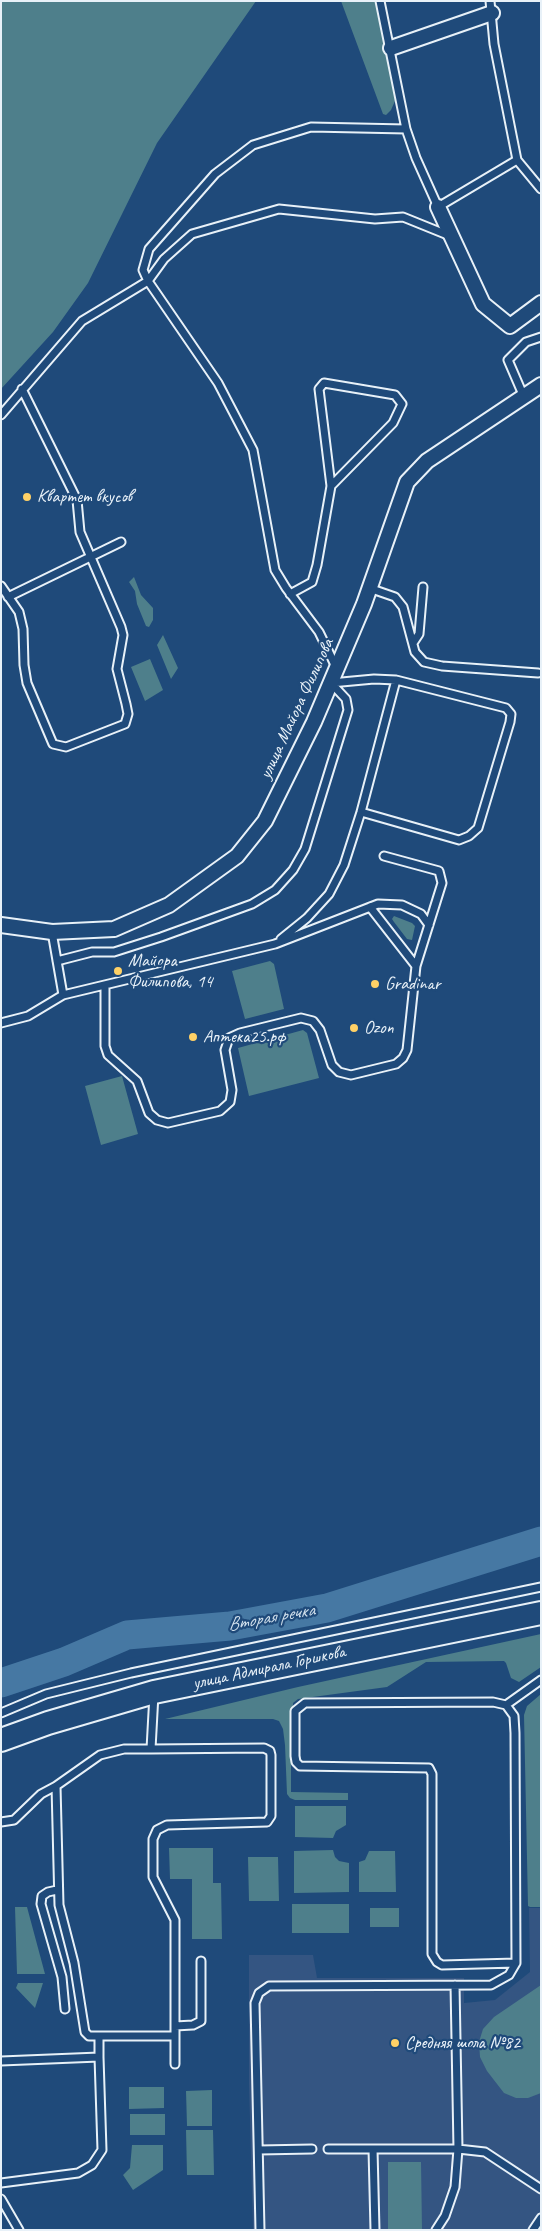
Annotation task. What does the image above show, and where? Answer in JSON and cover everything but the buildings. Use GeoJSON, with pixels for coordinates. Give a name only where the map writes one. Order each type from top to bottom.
{"type":"FeatureCollection","features":[{"type":"Feature","properties":{"kind":"main road","name":"улица Адмирала Горшкова"},"geometry":{"type":"LineString","coordinates":[[1,1740],[48,1723],[154,1692],[541,1613]]}},
{"type":"Feature","properties":{"kind":"street"},"geometry":{"type":"LineString","coordinates":[[391,48],[491,7]]}},
{"type":"Feature","properties":{"kind":"street"},"geometry":{"type":"LineString","coordinates":[[438,207],[483,304],[510,326],[541,303]]}},
{"type":"Feature","properties":{"kind":"street","name":"улица Майора Филипова"},"geometry":{"type":"LineString","coordinates":[[1,925],[52,932],[114,929],[169,905],[237,856],[265,820],[334,676],[369,588],[407,482],[427,461],[541,385]]}},
{"type":"Feature","properties":{"kind":"lane"},"geometry":{"type":"LineString","coordinates":[[380,1],[406,129],[416,158],[438,207],[517,160]]}},
{"type":"Feature","properties":{"kind":"lane"},"geometry":{"type":"LineString","coordinates":[[491,7],[494,44],[517,160],[541,189]]}},
{"type":"Feature","properties":{"kind":"lane"},"geometry":{"type":"LineString","coordinates":[[57,961],[92,952],[114,952],[161,937],[252,904],[275,890],[293,870],[305,849],[348,710],[346,699],[334,676],[319,632],[290,594],[275,570],[252,450],[218,383],[148,281],[144,270],[149,249],[215,174],[253,145],[311,127],[406,129]]}},
{"type":"Feature","properties":{"kind":"lane"},"geometry":{"type":"LineString","coordinates":[[1,415],[82,321],[148,281],[164,259],[192,234],[279,209],[375,219],[403,217],[451,236]]}},
{"type":"Feature","properties":{"kind":"lane"},"geometry":{"type":"LineString","coordinates":[[524,397],[508,360],[526,342],[541,337]]}},
{"type":"Feature","properties":{"kind":"lane"},"geometry":{"type":"LineString","coordinates":[[290,594],[312,582],[317,565],[331,486],[319,389],[324,383],[395,395],[402,404],[393,423],[331,486]]}},
{"type":"Feature","properties":{"kind":"lane"},"geometry":{"type":"LineString","coordinates":[[1,586],[19,612],[27,683],[53,744],[66,747],[125,724],[128,714],[117,669],[123,635],[92,556],[80,532],[77,500],[22,389]]}},
{"type":"Feature","properties":{"kind":"lane"},"geometry":{"type":"LineString","coordinates":[[8,597],[121,542]]}},
{"type":"Feature","properties":{"kind":"lane"},"geometry":{"type":"LineString","coordinates":[[413,644],[419,634],[423,587]]}},
{"type":"Feature","properties":{"kind":"lane"},"geometry":{"type":"LineString","coordinates":[[369,588],[395,597],[403,607],[415,652],[424,662],[442,666],[538,673]]}},
{"type":"Feature","properties":{"kind":"lane"},"geometry":{"type":"LineString","coordinates":[[334,676],[396,680],[506,708],[511,714],[478,828],[469,836],[459,840],[361,812]]}},
{"type":"Feature","properties":{"kind":"lane"},"geometry":{"type":"LineString","coordinates":[[275,944],[307,918],[329,894],[344,866],[361,812],[396,680]]}},
{"type":"Feature","properties":{"kind":"lane"},"geometry":{"type":"LineString","coordinates":[[105,985],[105,1046],[108,1055],[137,1081],[149,1113],[157,1120],[168,1123],[220,1111],[230,1102],[232,1090],[225,1050],[229,1038],[240,1033],[301,1018],[313,1021],[320,1030],[332,1066],[339,1072],[351,1075],[396,1064],[403,1058],[407,1050],[416,966],[442,883],[440,871],[384,856]]}},
{"type":"Feature","properties":{"kind":"lane"},"geometry":{"type":"LineString","coordinates":[[1,1023],[28,1016],[63,994],[275,944],[378,904],[402,905],[421,914],[429,925]]}},
{"type":"Feature","properties":{"kind":"lane"},"geometry":{"type":"LineString","coordinates":[[370,907],[416,966]]}},
{"type":"Feature","properties":{"kind":"lane"},"geometry":{"type":"LineString","coordinates":[[52,932],[63,994]]}},
{"type":"Feature","properties":{"kind":"lane"},"geometry":{"type":"LineString","coordinates":[[1,1712],[46,1694],[131,1673],[541,1587]]}},
{"type":"Feature","properties":{"kind":"lane"},"geometry":{"type":"LineString","coordinates":[[506,1705],[541,1680]]}},
{"type":"Feature","properties":{"kind":"lane"},"geometry":{"type":"LineString","coordinates":[[151,1749],[154,1692]]}},
{"type":"Feature","properties":{"kind":"lane"},"geometry":{"type":"LineString","coordinates":[[260,2230],[255,2003],[258,1993],[268,1986],[491,1985],[509,1975],[516,1963],[515,1733],[514,1716],[506,1705],[493,1702],[305,1703],[295,1711],[295,1756],[296,1762],[300,1766],[429,1768],[432,1774],[432,1954],[437,1962],[442,1965],[516,1963]]}},
{"type":"Feature","properties":{"kind":"lane"},"geometry":{"type":"LineString","coordinates":[[1,1822],[14,1820],[41,1794],[56,1786],[88,1762],[105,1753],[124,1749],[264,1748],[270,1751],[271,1816],[267,1822],[167,1825],[157,1830],[153,1839],[153,1877],[175,1920],[175,2064]]}},
{"type":"Feature","properties":{"kind":"lane"},"geometry":{"type":"LineString","coordinates":[[56,1786],[57,1890],[74,1963],[85,2032],[89,2036],[175,2036]]}},
{"type":"Feature","properties":{"kind":"lane"},"geometry":{"type":"LineString","coordinates":[[57,1890],[42,1896],[41,1906],[62,1977],[65,2009]]}},
{"type":"Feature","properties":{"kind":"lane"},"geometry":{"type":"LineString","coordinates":[[175,2026],[201,2021],[201,1961]]}},
{"type":"Feature","properties":{"kind":"lane"},"geometry":{"type":"LineString","coordinates":[[436,2230],[445,2216],[456,2187],[458,2149],[455,1985]]}},
{"type":"Feature","properties":{"kind":"lane"},"geometry":{"type":"LineString","coordinates":[[1,2183],[78,2173],[92,2165],[102,2150],[99,2036]]}},
{"type":"Feature","properties":{"kind":"lane"},"geometry":{"type":"LineString","coordinates":[[1,2061],[99,2057]]}},
{"type":"Feature","properties":{"kind":"lane"},"geometry":{"type":"LineString","coordinates":[[259,2150],[312,2149]]}},
{"type":"Feature","properties":{"kind":"lane"},"geometry":{"type":"LineString","coordinates":[[328,2149],[458,2149],[486,2152],[541,2189]]}},
{"type":"Feature","properties":{"kind":"lane"},"geometry":{"type":"LineString","coordinates":[[372,2149],[375,2230]]}},
{"type":"Feature","properties":{"kind":"lane"},"geometry":{"type":"LineString","coordinates":[[1,2199],[19,2230]]}},
{"type":"Feature","properties":{"kind":"lane"},"geometry":{"type":"LineString","coordinates":[[533,2230],[541,2218]]}},
{"type":"Feature","properties":{"kind":"shaded area","name":"Средняя шола №82"},"geometry":{"type":"Polygon","coordinates":[[[529,1908],[541,1908],[541,2230],[253,2230],[249,2084],[249,1955],[313,1955],[317,1978],[464,1978],[464,2003],[495,2000],[530,1972],[529,1908]]]}},
{"type":"Feature","properties":{"kind":"green space"},"geometry":{"type":"Polygon","coordinates":[[[1,1],[256,1],[157,143],[88,283],[53,332],[1,389],[1,1]]]}},
{"type":"Feature","properties":{"kind":"green space"},"geometry":{"type":"Polygon","coordinates":[[[341,1],[377,1],[399,92],[391,110],[386,115],[383,114],[341,1]]]}},
{"type":"Feature","properties":{"kind":"green space"},"geometry":{"type":"Polygon","coordinates":[[[134,577],[141,595],[153,608],[153,620],[149,627],[146,626],[137,604],[135,591],[129,582],[134,577]]]}},
{"type":"Feature","properties":{"kind":"green space"},"geometry":{"type":"Polygon","coordinates":[[[163,635],[178,668],[171,679],[157,645],[163,635]]]}},
{"type":"Feature","properties":{"kind":"green space"},"geometry":{"type":"Polygon","coordinates":[[[150,659],[163,690],[145,701],[131,667],[150,659]]]}},
{"type":"Feature","properties":{"kind":"green space"},"geometry":{"type":"Polygon","coordinates":[[[394,916],[415,926],[412,940],[407,939],[394,922],[392,919],[394,916]]]}},
{"type":"Feature","properties":{"kind":"green space"},"geometry":{"type":"Polygon","coordinates":[[[270,961],[274,964],[284,1009],[245,1019],[232,971],[270,961]]]}},
{"type":"Feature","properties":{"kind":"green space"},"geometry":{"type":"Polygon","coordinates":[[[303,1030],[307,1033],[319,1078],[249,1096],[238,1048],[303,1030]]]}},
{"type":"Feature","properties":{"kind":"green space"},"geometry":{"type":"Polygon","coordinates":[[[122,1076],[138,1134],[101,1145],[85,1086],[122,1076]]]}},
{"type":"Feature","properties":{"kind":"green space"},"geometry":{"type":"Polygon","coordinates":[[[541,1634],[541,1667],[519,1682],[511,1678],[504,1661],[426,1662],[387,1687],[298,1699],[293,1703],[294,1760],[291,1764],[291,1792],[348,1793],[348,1800],[295,1800],[290,1798],[287,1794],[283,1729],[279,1721],[273,1719],[165,1719],[298,1687],[541,1634]]]}},
{"type":"Feature","properties":{"kind":"green space"},"geometry":{"type":"Polygon","coordinates":[[[541,1694],[541,1907],[530,1907],[528,1906],[524,1715],[527,1706],[541,1694]]]}},
{"type":"Feature","properties":{"kind":"green space"},"geometry":{"type":"Polygon","coordinates":[[[295,1806],[346,1806],[346,1825],[336,1831],[333,1838],[295,1837],[295,1806]]]}},
{"type":"Feature","properties":{"kind":"green space"},"geometry":{"type":"Polygon","coordinates":[[[169,1848],[213,1848],[213,1883],[221,1883],[222,1939],[192,1939],[192,1879],[170,1879],[169,1848]]]}},
{"type":"Feature","properties":{"kind":"green space"},"geometry":{"type":"Polygon","coordinates":[[[333,1850],[335,1857],[339,1861],[349,1863],[349,1892],[294,1893],[294,1851],[333,1850]]]}},
{"type":"Feature","properties":{"kind":"green space"},"geometry":{"type":"Polygon","coordinates":[[[369,1851],[395,1851],[396,1892],[359,1892],[359,1862],[365,1860],[369,1851]]]}},
{"type":"Feature","properties":{"kind":"green space"},"geometry":{"type":"Polygon","coordinates":[[[248,1857],[278,1857],[279,1901],[249,1901],[248,1857]]]}},
{"type":"Feature","properties":{"kind":"green space"},"geometry":{"type":"Polygon","coordinates":[[[292,1904],[349,1904],[349,1933],[292,1933],[292,1904]]]}},
{"type":"Feature","properties":{"kind":"green space"},"geometry":{"type":"Polygon","coordinates":[[[15,1907],[27,1907],[45,1974],[17,1974],[15,1907]]]}},
{"type":"Feature","properties":{"kind":"green space"},"geometry":{"type":"Polygon","coordinates":[[[370,1908],[399,1908],[399,1927],[370,1927],[370,1908]]]}},
{"type":"Feature","properties":{"kind":"green space"},"geometry":{"type":"Polygon","coordinates":[[[18,1983],[43,1983],[35,2008],[16,1988],[18,1983]]]}},
{"type":"Feature","properties":{"kind":"green space"},"geometry":{"type":"Polygon","coordinates":[[[541,1985],[541,2093],[528,2098],[516,2098],[504,2093],[487,2071],[480,2057],[479,2042],[483,2029],[494,2017],[541,1985]]]}},
{"type":"Feature","properties":{"kind":"green space"},"geometry":{"type":"Polygon","coordinates":[[[129,2087],[164,2087],[164,2108],[129,2109],[129,2087]]]}},
{"type":"Feature","properties":{"kind":"green space"},"geometry":{"type":"Polygon","coordinates":[[[212,2090],[212,2126],[187,2126],[186,2091],[212,2090]]]}},
{"type":"Feature","properties":{"kind":"green space"},"geometry":{"type":"Polygon","coordinates":[[[130,2114],[165,2114],[165,2135],[130,2135],[130,2114]]]}},
{"type":"Feature","properties":{"kind":"green space"},"geometry":{"type":"Polygon","coordinates":[[[186,2130],[213,2130],[214,2175],[187,2175],[186,2130]]]}},
{"type":"Feature","properties":{"kind":"green space"},"geometry":{"type":"Polygon","coordinates":[[[132,2145],[163,2145],[163,2170],[133,2190],[123,2175],[130,2168],[132,2145]]]}},
{"type":"Feature","properties":{"kind":"green space"},"geometry":{"type":"Polygon","coordinates":[[[388,2162],[421,2162],[422,2230],[388,2230],[388,2162]]]}},
{"type":"Feature","properties":{"kind":"waterway","name":"Вторая речка"},"geometry":{"type":"LineString","coordinates":[[1,1683],[64,1662],[127,1635],[230,1626],[327,1608],[541,1541]]}},
{"type":"Feature","properties":{"kind":"place","name":"Квартет вкусов"},"geometry":{"type":"Point","coordinates":[27,497]}},
{"type":"Feature","properties":{"kind":"place","name":"Майора Филипова, 14"},"geometry":{"type":"Point","coordinates":[118,971]}},
{"type":"Feature","properties":{"kind":"place","name":"Gradinar"},"geometry":{"type":"Point","coordinates":[375,984]}},
{"type":"Feature","properties":{"kind":"place","name":"Ozon"},"geometry":{"type":"Point","coordinates":[354,1028]}},
{"type":"Feature","properties":{"kind":"place","name":"Аптека25.рф"},"geometry":{"type":"Point","coordinates":[193,1037]}},
{"type":"Feature","properties":{"kind":"place","name":"Средняя шола №82"},"geometry":{"type":"Point","coordinates":[395,2043]}}]}
